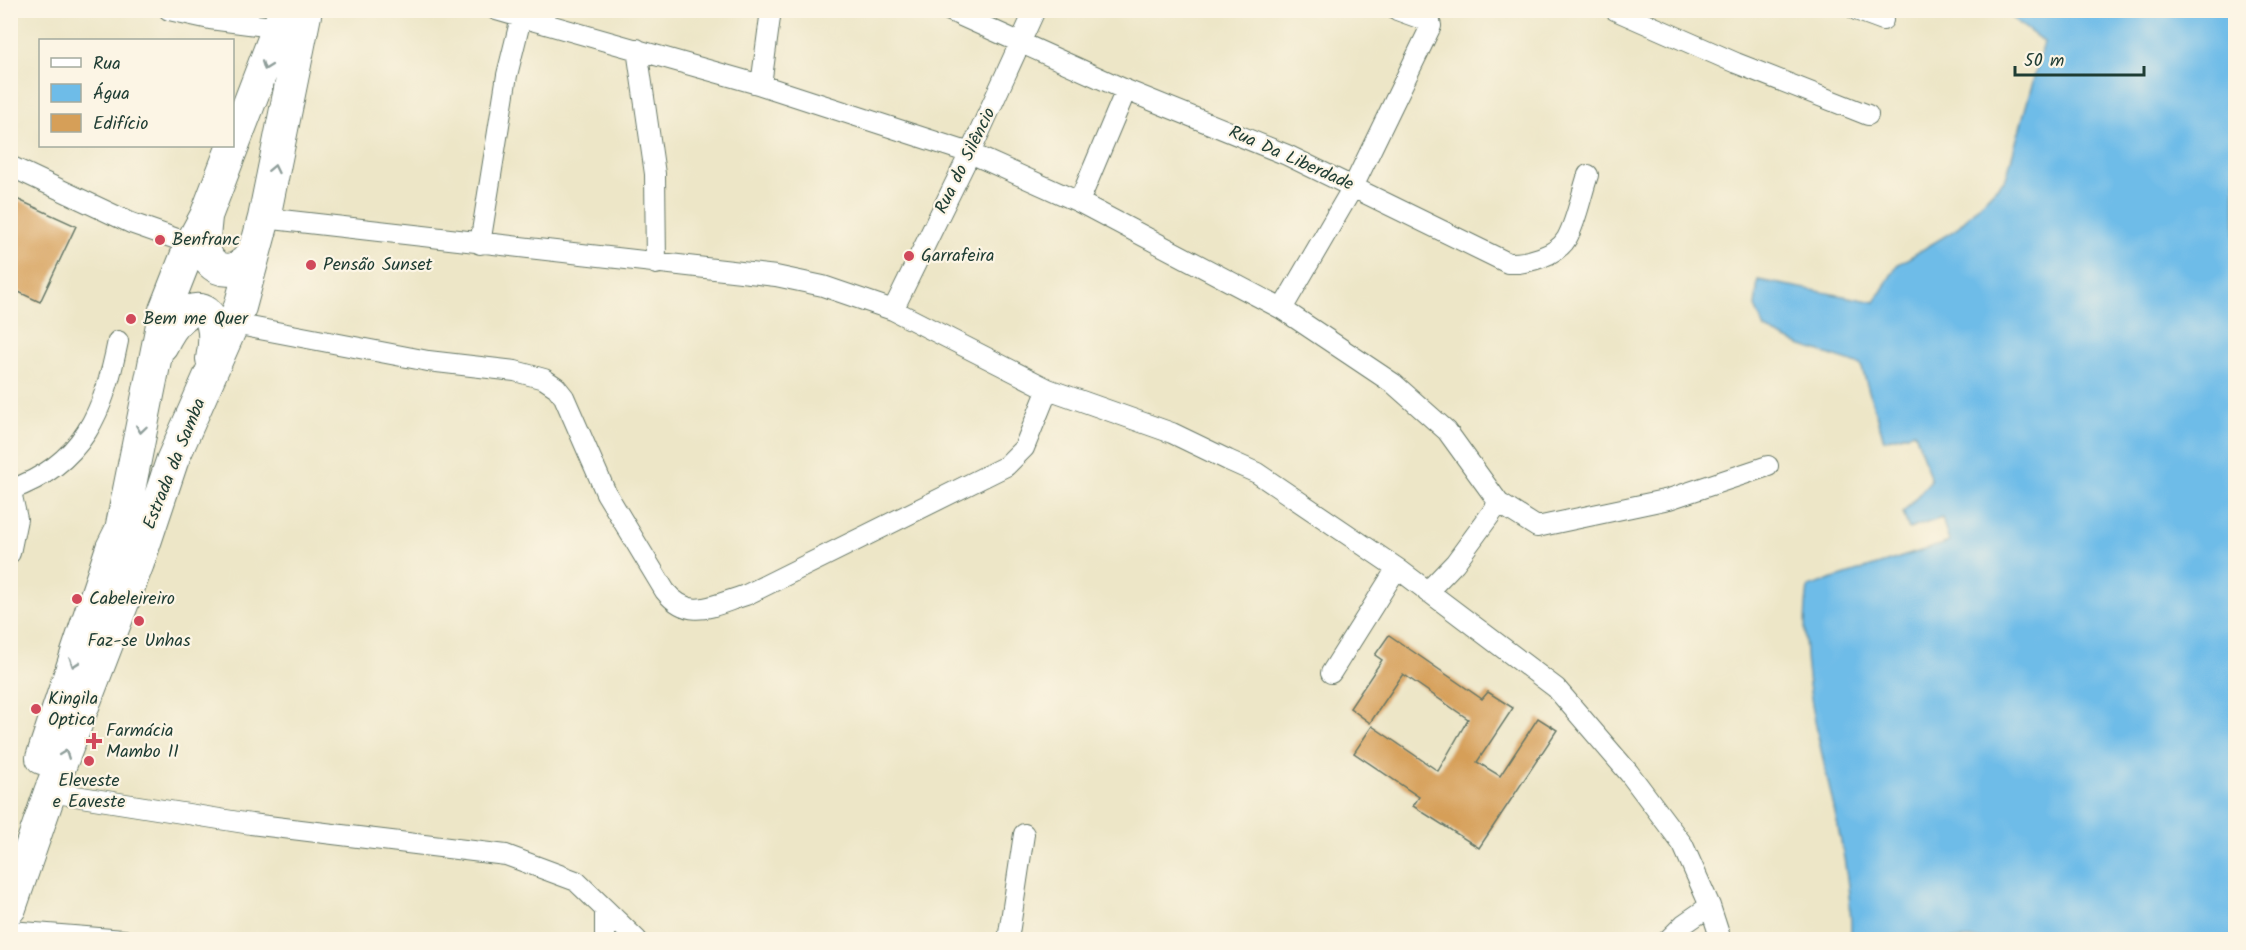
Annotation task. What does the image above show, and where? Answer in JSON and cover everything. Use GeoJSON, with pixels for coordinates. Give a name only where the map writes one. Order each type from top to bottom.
{"type":"FeatureCollection","features":[{"type":"Feature","properties":{"kind":"main road","name":"Estrada da Samba"},"geometry":{"type":"LineString","coordinates":[[10,908],[50,792],[138,563],[172,461],[234,324],[262,227],[306,10]]}},
{"type":"Feature","properties":{"kind":"main road","name":"Estrada da Samba"},"geometry":{"type":"LineString","coordinates":[[234,144],[283,19]]}},
{"type":"Feature","properties":{"kind":"main road","name":"Estrada da Samba"},"geometry":{"type":"LineString","coordinates":[[10,849],[112,548],[121,530],[150,371],[165,310],[233,147]]}},
{"type":"Feature","properties":{"kind":"main road"},"geometry":{"type":"LineString","coordinates":[[206,216],[205,251],[210,262],[217,268],[234,270],[242,265],[250,257],[262,227]]}},
{"type":"Feature","properties":{"kind":"main road"},"geometry":{"type":"LineString","coordinates":[[150,371],[176,320],[192,311],[201,311],[209,315],[216,332],[207,384]]}},
{"type":"Feature","properties":{"kind":"street"},"geometry":{"type":"LineString","coordinates":[[169,10],[210,19],[283,19]]}},
{"type":"Feature","properties":{"kind":"street"},"geometry":{"type":"LineString","coordinates":[[496,10],[522,14],[761,85],[970,153],[1079,202],[1282,309],[1394,384],[1434,417],[1447,431],[1499,503],[1537,527],[1669,499],[1768,466]]}},
{"type":"Feature","properties":{"kind":"street"},"geometry":{"type":"LineString","coordinates":[[761,85],[771,10]]}},
{"type":"Feature","properties":{"kind":"street","name":"Rua Da Liberdade"},"geometry":{"type":"LineString","coordinates":[[948,10],[1126,90],[1287,155],[1498,258],[1518,263],[1544,255],[1567,240],[1588,175]]}},
{"type":"Feature","properties":{"kind":"street","name":"Rua do Silêncio"},"geometry":{"type":"LineString","coordinates":[[893,310],[970,153],[1035,10]]}},
{"type":"Feature","properties":{"kind":"street"},"geometry":{"type":"LineString","coordinates":[[1282,309],[1353,187],[1431,26],[1430,22],[1397,10]]}},
{"type":"Feature","properties":{"kind":"street"},"geometry":{"type":"LineString","coordinates":[[1616,10],[1736,63],[1868,115]]}},
{"type":"Feature","properties":{"kind":"street"},"geometry":{"type":"LineString","coordinates":[[1856,10],[1883,20]]}},
{"type":"Feature","properties":{"kind":"street"},"geometry":{"type":"LineString","coordinates":[[480,244],[507,75],[522,14]]}},
{"type":"Feature","properties":{"kind":"street"},"geometry":{"type":"LineString","coordinates":[[637,49],[655,174],[656,264]]}},
{"type":"Feature","properties":{"kind":"street"},"geometry":{"type":"LineString","coordinates":[[1079,202],[1126,90]]}},
{"type":"Feature","properties":{"kind":"street"},"geometry":{"type":"LineString","coordinates":[[10,166],[131,223],[191,244]]}},
{"type":"Feature","properties":{"kind":"street"},"geometry":{"type":"LineString","coordinates":[[262,227],[480,244],[776,276],[823,286],[893,310],[1048,388],[1172,434],[1257,473],[1397,568],[1556,688],[1629,773],[1683,845],[1710,906],[1720,939]]}},
{"type":"Feature","properties":{"kind":"street"},"geometry":{"type":"LineString","coordinates":[[234,324],[428,361],[515,371],[544,379],[556,387],[564,397],[606,493],[665,591],[675,603],[684,609],[700,609],[746,595],[1005,466],[1024,448],[1048,388]]}},
{"type":"Feature","properties":{"kind":"street"},"geometry":{"type":"LineString","coordinates":[[10,553],[17,519],[11,489],[50,470],[74,449],[87,433],[109,386],[118,341]]}},
{"type":"Feature","properties":{"kind":"street"},"geometry":{"type":"LineString","coordinates":[[1427,592],[1461,555],[1499,503]]}},
{"type":"Feature","properties":{"kind":"street"},"geometry":{"type":"LineString","coordinates":[[1330,673],[1397,568]]}},
{"type":"Feature","properties":{"kind":"street"},"geometry":{"type":"LineString","coordinates":[[50,792],[250,824],[506,855],[576,881],[637,939]]}},
{"type":"Feature","properties":{"kind":"street"},"geometry":{"type":"LineString","coordinates":[[1008,939],[1024,834]]}},
{"type":"Feature","properties":{"kind":"street"},"geometry":{"type":"LineString","coordinates":[[1668,939],[1684,924],[1710,906]]}},
{"type":"Feature","properties":{"kind":"street"},"geometry":{"type":"LineString","coordinates":[[605,909],[605,939]]}},
{"type":"Feature","properties":{"kind":"street"},"geometry":{"type":"LineString","coordinates":[[10,932],[124,939]]}},
{"type":"Feature","properties":{"kind":"water"},"geometry":{"type":"Polygon","coordinates":[[[2015,11],[2235,11],[2235,939],[1851,939],[1849,895],[1843,851],[1808,676],[1805,631],[1808,587],[1949,542],[1942,518],[1909,529],[1903,513],[1931,480],[1915,432],[1884,440],[1861,365],[1799,345],[1765,329],[1755,307],[1758,280],[1875,302],[1897,265],[1955,230],[2006,178],[2044,42],[2013,19],[2015,11]]]}},
{"type":"Feature","properties":{"kind":"building"},"geometry":{"type":"Polygon","coordinates":[[[10,196],[76,226],[40,302],[10,288],[10,196]]]}},
{"type":"Feature","properties":{"kind":"building"},"geometry":{"type":"Polygon","coordinates":[[[1389,635],[1482,699],[1488,692],[1513,708],[1477,762],[1500,776],[1538,718],[1557,730],[1479,848],[1413,806],[1419,797],[1354,753],[1372,726],[1438,771],[1468,719],[1403,674],[1370,723],[1350,708],[1382,660],[1375,655],[1389,635]]]}},
{"type":"Feature","properties":{"kind":"place","name":"Benfranc"},"geometry":{"type":"Point","coordinates":[160,240]}},
{"type":"Feature","properties":{"kind":"place","name":"Garrafeira"},"geometry":{"type":"Point","coordinates":[909,256]}},
{"type":"Feature","properties":{"kind":"place","name":"Pensão Sunset"},"geometry":{"type":"Point","coordinates":[311,265]}},
{"type":"Feature","properties":{"kind":"place","name":"Bem me Quer"},"geometry":{"type":"Point","coordinates":[131,319]}},
{"type":"Feature","properties":{"kind":"place","name":"Cabeleireiro"},"geometry":{"type":"Point","coordinates":[77,599]}},
{"type":"Feature","properties":{"kind":"place","name":"Faz-se Unhas"},"geometry":{"type":"Point","coordinates":[139,621]}},
{"type":"Feature","properties":{"kind":"place","name":"Kingila Optica"},"geometry":{"type":"Point","coordinates":[36,709]}},
{"type":"Feature","properties":{"kind":"place","name":"Farmácia Mambo II"},"geometry":{"type":"Point","coordinates":[94,741]}},
{"type":"Feature","properties":{"kind":"place","name":"Eleveste e Eaveste"},"geometry":{"type":"Point","coordinates":[89,761]}}]}
